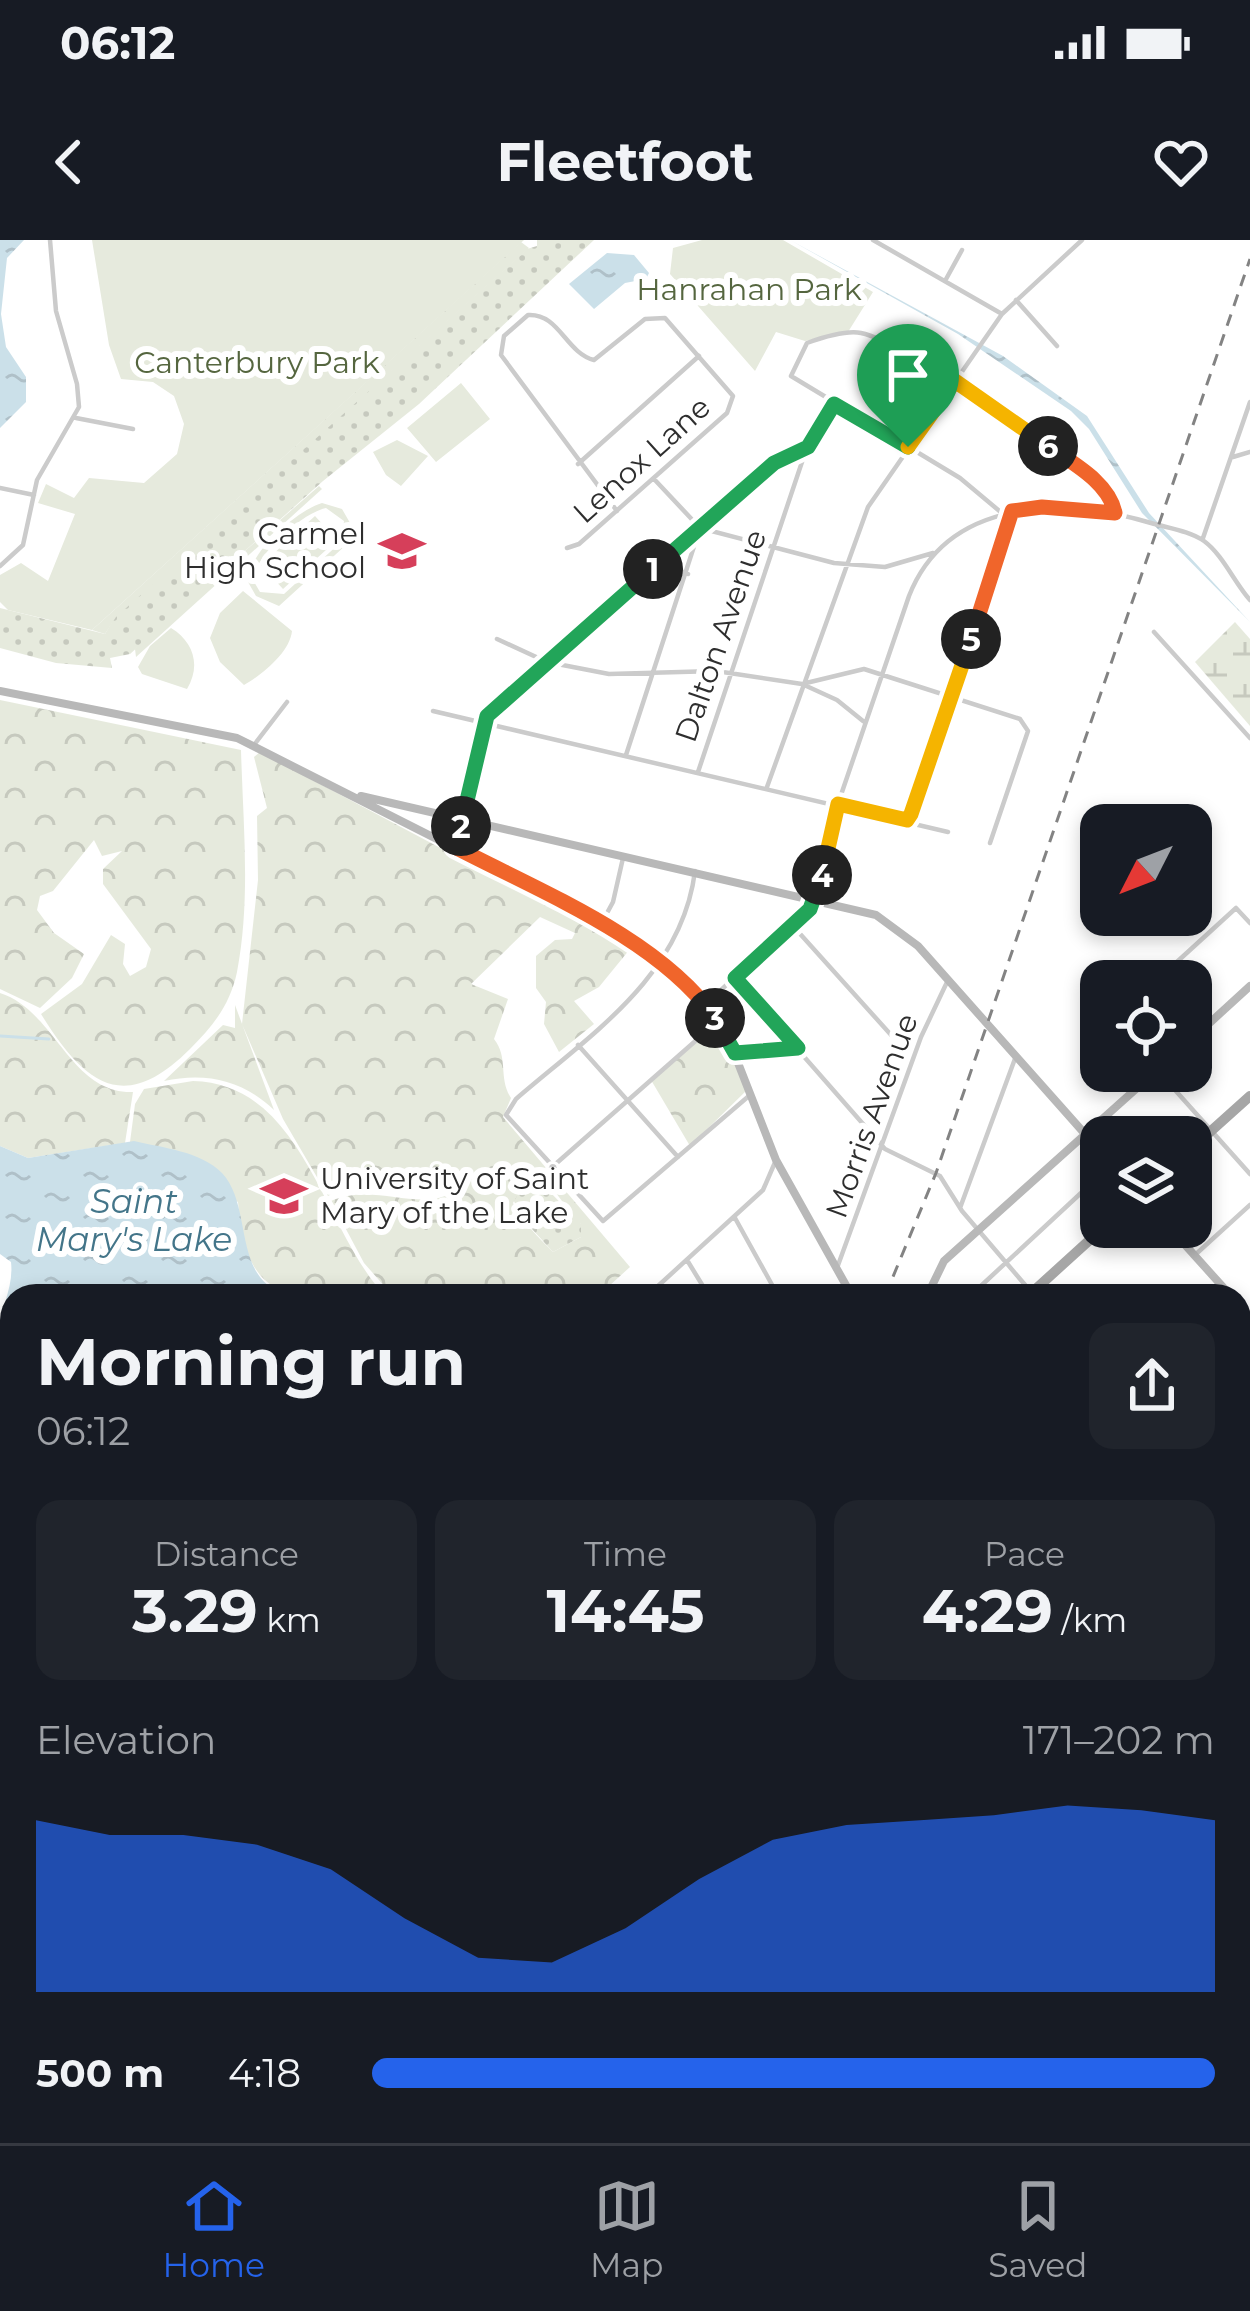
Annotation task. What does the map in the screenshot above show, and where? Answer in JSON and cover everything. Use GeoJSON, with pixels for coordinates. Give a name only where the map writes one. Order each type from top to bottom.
{"type":"FeatureCollection","features":[{"type":"Feature","properties":{"kind":"main road"},"geometry":{"type":"LineString","coordinates":[[1212,1130],[1250,1096]]}},
{"type":"Feature","properties":{"kind":"main road"},"geometry":{"type":"LineString","coordinates":[[1043,1284],[1081,1248]]}},
{"type":"Feature","properties":{"kind":"street"},"geometry":{"type":"LineString","coordinates":[[0,566],[22,545],[42,468],[76,418],[79,390],[56,311],[50,240]]}},
{"type":"Feature","properties":{"kind":"street"},"geometry":{"type":"LineString","coordinates":[[873,240],[1002,314]]}},
{"type":"Feature","properties":{"kind":"street"},"geometry":{"type":"LineString","coordinates":[[767,788],[843,565],[868,507],[1002,314],[1082,240]]}},
{"type":"Feature","properties":{"kind":"street"},"geometry":{"type":"LineString","coordinates":[[944,281],[962,250]]}},
{"type":"Feature","properties":{"kind":"street"},"geometry":{"type":"LineString","coordinates":[[1016,300],[1057,346]]}},
{"type":"Feature","properties":{"kind":"street"},"geometry":{"type":"LineString","coordinates":[[578,464],[700,356],[670,322],[657,316],[594,360],[580,354],[543,316],[530,314],[501,340],[501,355],[578,464],[617,511]]}},
{"type":"Feature","properties":{"kind":"street"},"geometry":{"type":"LineString","coordinates":[[1003,514],[985,495],[791,376],[809,341],[860,333],[955,381],[1088,476],[1110,497],[1115,513]]}},
{"type":"Feature","properties":{"kind":"street","name":"Lenox Lane"},"geometry":{"type":"LineString","coordinates":[[567,548],[580,544],[727,413],[732,394],[700,356]]}},
{"type":"Feature","properties":{"kind":"street"},"geometry":{"type":"LineString","coordinates":[[1202,540],[1250,402]]}},
{"type":"Feature","properties":{"kind":"street","name":"Dalton Avenue"},"geometry":{"type":"LineString","coordinates":[[698,772],[808,447],[834,404]]}},
{"type":"Feature","properties":{"kind":"street"},"geometry":{"type":"LineString","coordinates":[[76,418],[133,429]]}},
{"type":"Feature","properties":{"kind":"street"},"geometry":{"type":"LineString","coordinates":[[455,847],[484,723],[774,463],[808,447]]}},
{"type":"Feature","properties":{"kind":"street"},"geometry":{"type":"LineString","coordinates":[[1232,457],[1250,452]]}},
{"type":"Feature","properties":{"kind":"street"},"geometry":{"type":"LineString","coordinates":[[654,478],[700,527],[843,565],[886,567],[938,550]]}},
{"type":"Feature","properties":{"kind":"street"},"geometry":{"type":"LineString","coordinates":[[0,488],[34,495]]}},
{"type":"Feature","properties":{"kind":"street"},"geometry":{"type":"LineString","coordinates":[[705,1005],[793,926],[815,899],[838,804],[913,587],[938,550],[968,527],[1012,511],[1042,507],[1115,513],[1202,540],[1250,600]]}},
{"type":"Feature","properties":{"kind":"street"},"geometry":{"type":"LineString","coordinates":[[907,820],[1012,511]]}},
{"type":"Feature","properties":{"kind":"street"},"geometry":{"type":"LineString","coordinates":[[626,755],[700,527]]}},
{"type":"Feature","properties":{"kind":"street"},"geometry":{"type":"LineString","coordinates":[[660,562],[688,574]]}},
{"type":"Feature","properties":{"kind":"street"},"geometry":{"type":"LineString","coordinates":[[1243,592],[1250,586]]}},
{"type":"Feature","properties":{"kind":"street"},"geometry":{"type":"LineString","coordinates":[[1154,632],[1250,738]]}},
{"type":"Feature","properties":{"kind":"street"},"geometry":{"type":"LineString","coordinates":[[497,639],[547,662],[654,675],[730,672],[802,684],[837,700],[866,722]]}},
{"type":"Feature","properties":{"kind":"street"},"geometry":{"type":"LineString","coordinates":[[802,684],[838,671],[883,673],[1025,722],[1028,731],[991,843]]}},
{"type":"Feature","properties":{"kind":"street"},"geometry":{"type":"LineString","coordinates":[[0,691],[187,724],[254,746],[455,847],[661,962],[705,1005],[735,1053],[776,1160],[846,1284]]}},
{"type":"Feature","properties":{"kind":"street"},"geometry":{"type":"LineString","coordinates":[[254,746],[287,701]]}},
{"type":"Feature","properties":{"kind":"street"},"geometry":{"type":"LineString","coordinates":[[433,711],[948,832]]}},
{"type":"Feature","properties":{"kind":"street"},"geometry":{"type":"LineString","coordinates":[[353,795],[815,899],[892,924],[1080,1128]]}},
{"type":"Feature","properties":{"kind":"street"},"geometry":{"type":"LineString","coordinates":[[600,926],[613,902],[624,855]]}},
{"type":"Feature","properties":{"kind":"street"},"geometry":{"type":"LineString","coordinates":[[695,872],[684,919],[652,978],[508,1107],[507,1118],[593,1216],[606,1220],[750,1095]]}},
{"type":"Feature","properties":{"kind":"street"},"geometry":{"type":"LineString","coordinates":[[1179,960],[1236,908],[1250,923]]}},
{"type":"Feature","properties":{"kind":"street"},"geometry":{"type":"LineString","coordinates":[[793,926],[892,1036]]}},
{"type":"Feature","properties":{"kind":"street"},"geometry":{"type":"LineString","coordinates":[[735,978],[883,1145],[936,1172],[959,1208],[1023,1284]]}},
{"type":"Feature","properties":{"kind":"street","name":"Morris Avenue"},"geometry":{"type":"LineString","coordinates":[[837,1268],[948,980]]}},
{"type":"Feature","properties":{"kind":"street"},"geometry":{"type":"LineString","coordinates":[[1212,1021],[1250,986]]}},
{"type":"Feature","properties":{"kind":"street"},"geometry":{"type":"LineString","coordinates":[[551,1168],[717,1022]]}},
{"type":"Feature","properties":{"kind":"street"},"geometry":{"type":"LineString","coordinates":[[578,1045],[677,1157]]}},
{"type":"Feature","properties":{"kind":"street"},"geometry":{"type":"LineString","coordinates":[[735,1053],[798,1048]]}},
{"type":"Feature","properties":{"kind":"street"},"geometry":{"type":"LineString","coordinates":[[959,1208],[1016,1056]]}},
{"type":"Feature","properties":{"kind":"street"},"geometry":{"type":"LineString","coordinates":[[1107,1116],[1134,1092]]}},
{"type":"Feature","properties":{"kind":"street"},"geometry":{"type":"LineString","coordinates":[[1176,1092],[1198,1116]]}},
{"type":"Feature","properties":{"kind":"street"},"geometry":{"type":"LineString","coordinates":[[1212,1132],[1250,1174]]}},
{"type":"Feature","properties":{"kind":"street"},"geometry":{"type":"LineString","coordinates":[[933,1284],[944,1261],[1080,1140]]}},
{"type":"Feature","properties":{"kind":"street"},"geometry":{"type":"LineString","coordinates":[[659,1284],[766,1186],[776,1160]]}},
{"type":"Feature","properties":{"kind":"street"},"geometry":{"type":"LineString","coordinates":[[983,1284],[1080,1194]]}},
{"type":"Feature","properties":{"kind":"street"},"geometry":{"type":"LineString","coordinates":[[1194,1256],[1250,1205]]}},
{"type":"Feature","properties":{"kind":"street"},"geometry":{"type":"LineString","coordinates":[[734,1217],[772,1284]]}},
{"type":"Feature","properties":{"kind":"street"},"geometry":{"type":"LineString","coordinates":[[1187,1248],[1220,1284]]}},
{"type":"Feature","properties":{"kind":"street"},"geometry":{"type":"LineString","coordinates":[[686,1259],[702,1284]]}},
{"type":"Feature","properties":{"kind":"green space","name":"Canterbury Park"},"geometry":{"type":"Polygon","coordinates":[[[92,240],[524,240],[92,630],[8,610],[0,602],[0,575],[21,563],[48,581],[75,514],[38,503],[46,484],[74,498],[89,478],[144,483],[177,454],[184,424],[174,396],[153,382],[121,379],[109,345],[92,240]]]}},
{"type":"Feature","properties":{"kind":"green space"},"geometry":{"type":"Polygon","coordinates":[[[537,240],[594,240],[419,404],[323,481],[130,654],[110,658],[112,668],[56,663],[0,648],[0,608],[105,634],[115,617],[527,249],[537,246],[537,240]]]}},
{"type":"Feature","properties":{"kind":"green space","name":"Hanrahan Park"},"geometry":{"type":"Polygon","coordinates":[[[702,240],[783,240],[873,292],[848,332],[805,341],[776,332],[755,371],[670,274],[673,248],[702,240]]]}},
{"type":"Feature","properties":{"kind":"green space"},"geometry":{"type":"Polygon","coordinates":[[[521,242],[529,248],[116,617],[105,634],[92,630],[521,242]]]}},
{"type":"Feature","properties":{"kind":"green space"},"geometry":{"type":"Polygon","coordinates":[[[461,383],[490,419],[436,462],[407,428],[461,383]]]}},
{"type":"Feature","properties":{"kind":"green space"},"geometry":{"type":"Polygon","coordinates":[[[397,440],[428,456],[401,486],[386,475],[373,452],[397,440]]]}},
{"type":"Feature","properties":{"kind":"green space"},"geometry":{"type":"Polygon","coordinates":[[[319,486],[322,489],[136,657],[135,649],[148,636],[319,486]]]}},
{"type":"Feature","properties":{"kind":"green space"},"geometry":{"type":"Polygon","coordinates":[[[322,503],[342,509],[357,535],[279,606],[256,596],[248,582],[255,559],[287,524],[322,503]],[[326,508],[293,526],[256,570],[253,580],[260,592],[284,594],[341,542],[344,521],[326,508]]]}},
{"type":"Feature","properties":{"kind":"green space"},"geometry":{"type":"Polygon","coordinates":[[[315,516],[337,540],[283,589],[261,565],[315,516]]]}},
{"type":"Feature","properties":{"kind":"green space"},"geometry":{"type":"Polygon","coordinates":[[[243,591],[292,631],[281,655],[244,685],[220,662],[210,638],[220,613],[243,591]]]}},
{"type":"Feature","properties":{"kind":"green space"},"geometry":{"type":"Polygon","coordinates":[[[1235,622],[1250,639],[1250,726],[1195,662],[1235,622]]]}},
{"type":"Feature","properties":{"kind":"green space"},"geometry":{"type":"Polygon","coordinates":[[[171,628],[193,655],[194,672],[187,689],[142,674],[138,667],[150,646],[171,628]]]}},
{"type":"Feature","properties":{"kind":"green space"},"geometry":{"type":"Polygon","coordinates":[[[0,700],[241,750],[245,889],[234,984],[220,1014],[198,1040],[145,1081],[125,1086],[90,1074],[41,1014],[82,984],[111,935],[125,944],[123,964],[130,976],[146,967],[151,949],[103,884],[103,869],[122,851],[102,856],[94,840],[53,891],[40,896],[37,910],[54,933],[84,954],[72,978],[40,1008],[0,989],[0,700]]]}},
{"type":"Feature","properties":{"kind":"green space"},"geometry":{"type":"Polygon","coordinates":[[[260,752],[630,949],[599,987],[574,1001],[594,1024],[559,1052],[544,1024],[546,1002],[536,988],[536,956],[555,940],[572,939],[575,933],[540,917],[471,984],[508,999],[494,1039],[511,1098],[503,1117],[630,1267],[611,1284],[382,1284],[364,1263],[331,1201],[367,1195],[436,1198],[466,1183],[463,1179],[430,1191],[362,1187],[328,1196],[283,1119],[242,1024],[258,880],[257,816],[267,808],[254,757],[260,752]],[[531,1160],[513,1168],[499,1165],[517,1196],[513,1203],[517,1210],[553,1252],[581,1237],[581,1224],[565,1218],[565,1205],[531,1160]]]}},
{"type":"Feature","properties":{"kind":"green space"},"geometry":{"type":"Polygon","coordinates":[[[0,993],[36,1016],[94,1080],[111,1089],[133,1092],[125,1143],[28,1158],[0,1146],[0,993]]]}},
{"type":"Feature","properties":{"kind":"green space"},"geometry":{"type":"Polygon","coordinates":[[[235,1005],[274,1110],[250,1092],[223,1081],[164,1081],[223,1025],[235,1028],[235,1005]]]}},
{"type":"Feature","properties":{"kind":"green space"},"geometry":{"type":"Polygon","coordinates":[[[711,1028],[731,1045],[748,1089],[690,1146],[651,1080],[711,1028]]]}},
{"type":"Feature","properties":{"kind":"green space"},"geometry":{"type":"Polygon","coordinates":[[[193,1081],[231,1088],[261,1106],[307,1164],[376,1284],[272,1284],[265,1280],[252,1263],[243,1238],[238,1202],[130,1142],[135,1104],[144,1089],[193,1081]]]}},
{"type":"Feature","properties":{"kind":"green space"},"geometry":{"type":"Polygon","coordinates":[[[531,1159],[550,1181],[550,1192],[581,1224],[581,1237],[553,1252],[521,1217],[498,1165],[531,1159]]]}},
{"type":"Feature","properties":{"kind":"water"},"geometry":{"type":"Polygon","coordinates":[[[0,240],[24,240],[7,258],[1,314],[6,347],[26,377],[26,402],[0,428],[0,240]]]}},
{"type":"Feature","properties":{"kind":"water"},"geometry":{"type":"Polygon","coordinates":[[[790,240],[1003,356],[1087,416],[1149,513],[1250,622],[1142,513],[1089,429],[1071,411],[958,334],[790,240]]]}},
{"type":"Feature","properties":{"kind":"water"},"geometry":{"type":"Polygon","coordinates":[[[607,253],[634,255],[649,273],[646,279],[625,283],[594,309],[569,284],[607,253]]]}},
{"type":"Feature","properties":{"kind":"water","name":"Saint Mary's Lake"},"geometry":{"type":"Polygon","coordinates":[[[134,1141],[192,1155],[213,1166],[232,1188],[253,1264],[267,1284],[10,1284],[11,1262],[0,1254],[0,1146],[28,1158],[134,1141]]]}},
{"type":"Feature","properties":{"kind":"waterway"},"geometry":{"type":"LineString","coordinates":[[0,1036],[49,1039]]}},
{"type":"Feature","properties":{"kind":"railway"},"geometry":{"type":"LineString","coordinates":[[890,1284],[936,1173],[1250,259]]}},
{"type":"Feature","properties":{"kind":"place","name":"Carmel High School"},"geometry":{"type":"Point","coordinates":[402,551]}},
{"type":"Feature","properties":{"kind":"place","name":"University of Saint Mary of the Lake"},"geometry":{"type":"Point","coordinates":[284,1196]}},
{"type":"Feature","properties":{"kind":"route"},"geometry":{"type":"LineString","coordinates":[[955,381],[1088,476],[1110,497],[1115,513],[1042,507],[1012,511],[911,814],[907,820],[838,804],[814,903],[735,978],[798,1048],[735,1053],[705,1005],[667,966],[455,847],[484,723],[754,479],[788,453],[808,447],[834,404],[908,447],[955,381]]}}]}
